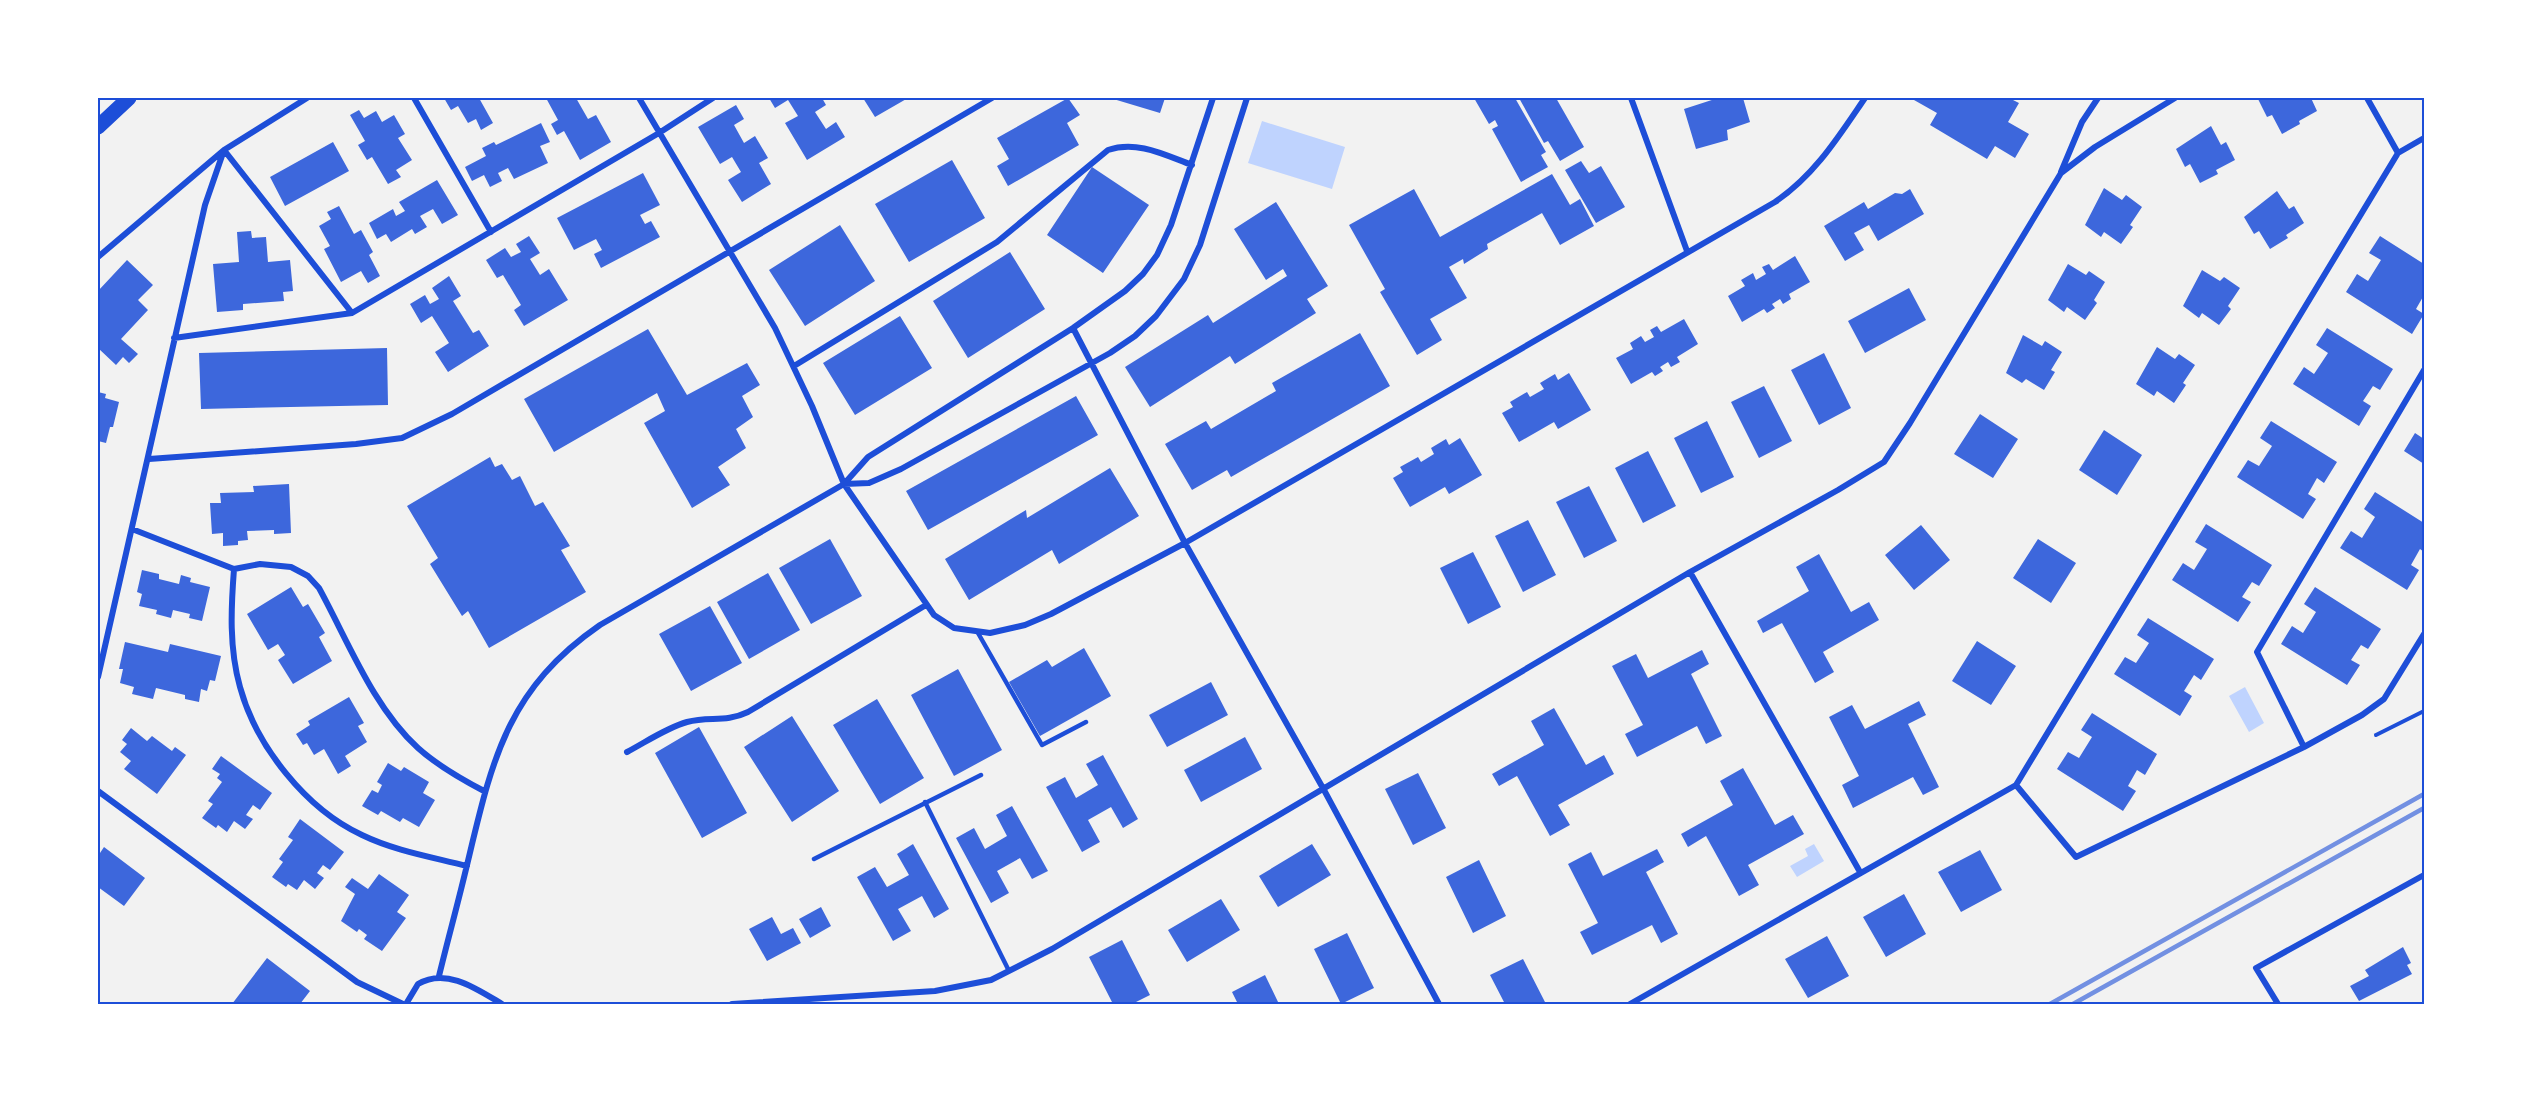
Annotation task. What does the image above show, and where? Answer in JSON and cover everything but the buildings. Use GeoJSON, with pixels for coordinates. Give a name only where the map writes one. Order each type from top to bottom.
{"type":"FeatureCollection","features":[{"type":"Feature","properties":{"kind":"main road"},"geometry":{"type":"LineString","coordinates":[[98,127],[129,98]]}},
{"type":"Feature","properties":{"kind":"street"},"geometry":{"type":"LineString","coordinates":[[98,257],[224,150],[299,100],[308,98]]}},
{"type":"Feature","properties":{"kind":"street"},"geometry":{"type":"LineString","coordinates":[[414,98],[491,232]]}},
{"type":"Feature","properties":{"kind":"street"},"geometry":{"type":"LineString","coordinates":[[639,98],[731,251],[794,366],[844,484],[934,615],[954,628],[978,633],[1001,631],[1031,623],[1185,543],[1687,251],[1764,209],[1796,186],[1822,159],[1865,98]]}},
{"type":"Feature","properties":{"kind":"street"},"geometry":{"type":"LineString","coordinates":[[174,338],[352,314],[659,134],[713,98]]}},
{"type":"Feature","properties":{"kind":"street"},"geometry":{"type":"LineString","coordinates":[[149,459],[356,444],[402,438],[452,414],[992,98]]}},
{"type":"Feature","properties":{"kind":"street"},"geometry":{"type":"LineString","coordinates":[[439,976],[484,791],[498,749],[517,711],[540,676],[563,653],[616,615],[844,484],[868,457],[1125,291],[1151,265],[1171,225],[1213,98]]}},
{"type":"Feature","properties":{"kind":"street"},"geometry":{"type":"LineString","coordinates":[[844,484],[869,483],[891,474],[1093,363],[1147,326],[1171,297],[1191,267],[1205,231],[1247,98]]}},
{"type":"Feature","properties":{"kind":"street"},"geometry":{"type":"LineString","coordinates":[[1631,98],[1687,251]]}},
{"type":"Feature","properties":{"kind":"street"},"geometry":{"type":"LineString","coordinates":[[732,1005],[935,992],[991,980],[1052,949],[1690,572],[1884,462],[1910,423],[2061,173],[2082,122],[2098,98]]}},
{"type":"Feature","properties":{"kind":"street"},"geometry":{"type":"LineString","coordinates":[[2061,173],[2095,147],[2175,98]]}},
{"type":"Feature","properties":{"kind":"street"},"geometry":{"type":"LineString","coordinates":[[2367,98],[2398,153]]}},
{"type":"Feature","properties":{"kind":"street"},"geometry":{"type":"LineString","coordinates":[[1630,1005],[2016,785],[2398,153],[2424,138]]}},
{"type":"Feature","properties":{"kind":"street"},"geometry":{"type":"LineString","coordinates":[[794,366],[1003,238],[1074,176],[1108,150],[1121,146],[1141,147],[1192,165]]}},
{"type":"Feature","properties":{"kind":"street"},"geometry":{"type":"LineString","coordinates":[[224,150],[352,314]]}},
{"type":"Feature","properties":{"kind":"street"},"geometry":{"type":"LineString","coordinates":[[98,677],[207,195],[224,150]]}},
{"type":"Feature","properties":{"kind":"street"},"geometry":{"type":"LineString","coordinates":[[1072,327],[1093,363],[1185,543],[1324,790],[1439,1005]]}},
{"type":"Feature","properties":{"kind":"street"},"geometry":{"type":"LineString","coordinates":[[2304,747],[2257,652],[2424,370]]}},
{"type":"Feature","properties":{"kind":"street"},"geometry":{"type":"LineString","coordinates":[[132,529],[234,569],[270,564],[291,567],[308,576],[320,588],[384,705],[409,739],[432,760],[484,791]]}},
{"type":"Feature","properties":{"kind":"street"},"geometry":{"type":"LineString","coordinates":[[234,569],[231,625],[240,688],[256,727],[288,774],[321,808],[359,834],[394,848],[467,866]]}},
{"type":"Feature","properties":{"kind":"street"},"geometry":{"type":"LineString","coordinates":[[1690,572],[1860,872]]}},
{"type":"Feature","properties":{"kind":"street"},"geometry":{"type":"LineString","coordinates":[[627,752],[679,725],[700,720],[728,720],[748,712],[926,605]]}},
{"type":"Feature","properties":{"kind":"street"},"geometry":{"type":"LineString","coordinates":[[2016,785],[2076,857],[2304,747],[2362,715],[2384,699],[2424,634]]}},
{"type":"Feature","properties":{"kind":"street"},"geometry":{"type":"LineString","coordinates":[[98,791],[357,982],[405,1005],[418,984],[439,976],[456,981],[502,1005]]}},
{"type":"Feature","properties":{"kind":"street"},"geometry":{"type":"LineString","coordinates":[[2278,1005],[2256,968],[2424,875]]}},
{"type":"Feature","properties":{"kind":"lane"},"geometry":{"type":"LineString","coordinates":[[978,633],[1042,745],[1086,722]]}},
{"type":"Feature","properties":{"kind":"lane"},"geometry":{"type":"LineString","coordinates":[[813,859],[981,775]]}},
{"type":"Feature","properties":{"kind":"lane"},"geometry":{"type":"LineString","coordinates":[[925,802],[1009,971]]}},
{"type":"Feature","properties":{"kind":"path"},"geometry":{"type":"LineString","coordinates":[[2376,735],[2424,711]]}},
{"type":"Feature","properties":{"kind":"water"},"geometry":{"type":"Polygon","coordinates":[[[1262,121],[1345,147],[1332,189],[1248,163],[1262,121]]]}},
{"type":"Feature","properties":{"kind":"water"},"geometry":{"type":"Polygon","coordinates":[[[2245,687],[2264,723],[2249,732],[2229,696],[2245,687]]]}},
{"type":"Feature","properties":{"kind":"water"},"geometry":{"type":"Polygon","coordinates":[[[1814,844],[1824,861],[1797,877],[1790,866],[1808,856],[1805,849],[1814,844]]]}},
{"type":"Feature","properties":{"kind":"railway"},"geometry":{"type":"LineString","coordinates":[[2050,1004],[2424,794]]}},
{"type":"Feature","properties":{"kind":"railway"},"geometry":{"type":"LineString","coordinates":[[2073,1004],[2424,808]]}}]}
